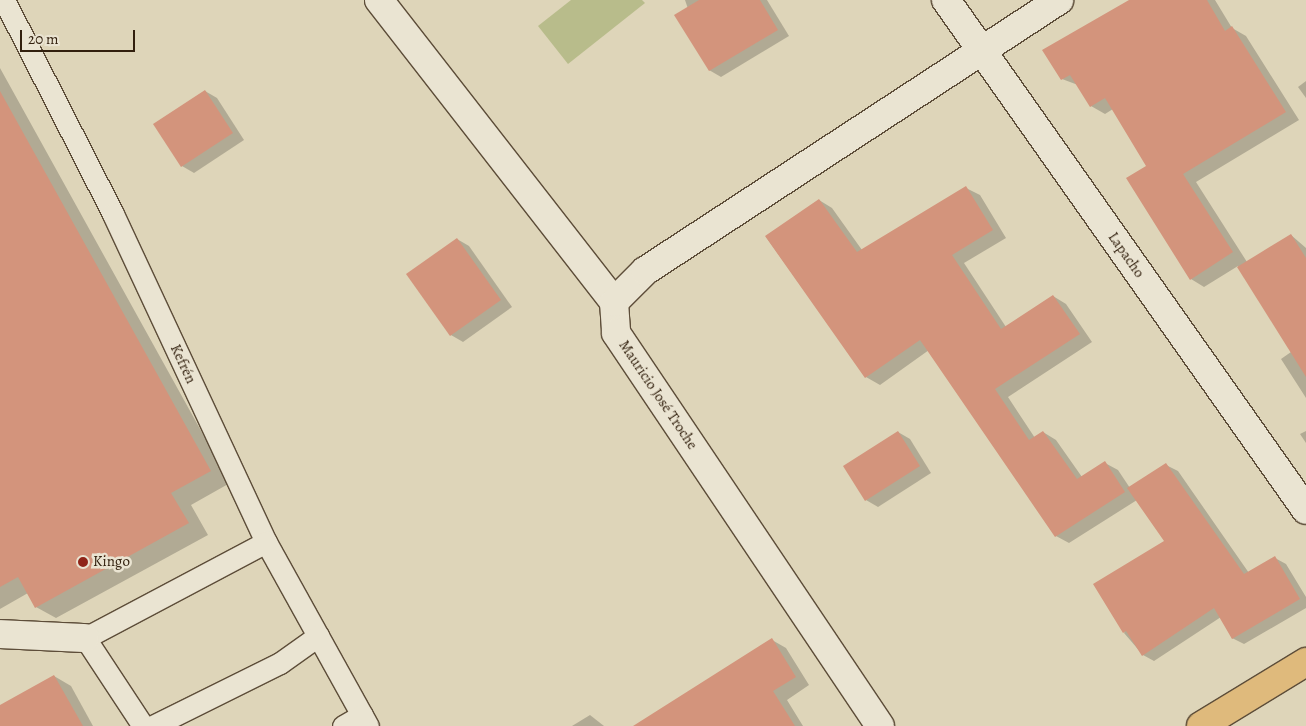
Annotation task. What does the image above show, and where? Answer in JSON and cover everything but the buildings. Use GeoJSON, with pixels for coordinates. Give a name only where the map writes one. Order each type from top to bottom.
{"type":"FeatureCollection","features":[{"type":"Feature","properties":{"kind":"main road"},"geometry":{"type":"LineString","coordinates":[[1208,724],[1306,662]]}},
{"type":"Feature","properties":{"kind":"street"},"geometry":{"type":"LineString","coordinates":[[379,0],[614,302],[645,271],[984,53],[1059,0]]}},
{"type":"Feature","properties":{"kind":"street","name":"Lapacho"},"geometry":{"type":"LineString","coordinates":[[946,0],[1306,510]]}},
{"type":"Feature","properties":{"kind":"street","name":"Mauricio José Troche"},"geometry":{"type":"LineString","coordinates":[[614,302],[616,333],[880,726]]}},
{"type":"Feature","properties":{"kind":"street"},"geometry":{"type":"LineString","coordinates":[[0,634],[85,638]]}},
{"type":"Feature","properties":{"kind":"lane","name":"Kefrén"},"geometry":{"type":"LineString","coordinates":[[4,0],[113,214],[266,542],[365,721]]}},
{"type":"Feature","properties":{"kind":"lane"},"geometry":{"type":"LineString","coordinates":[[143,726],[85,638],[266,542]]}},
{"type":"Feature","properties":{"kind":"lane"},"geometry":{"type":"LineString","coordinates":[[153,726],[280,663],[318,636]]}},
{"type":"Feature","properties":{"kind":"lane"},"geometry":{"type":"LineString","coordinates":[[343,726],[365,721]]}},
{"type":"Feature","properties":{"kind":"green space"},"geometry":{"type":"Polygon","coordinates":[[[571,0],[642,0],[645,3],[568,64],[538,26],[571,0]]]}},
{"type":"Feature","properties":{"kind":"place","name":"Kingo"},"geometry":{"type":"Point","coordinates":[83,562]}}]}
